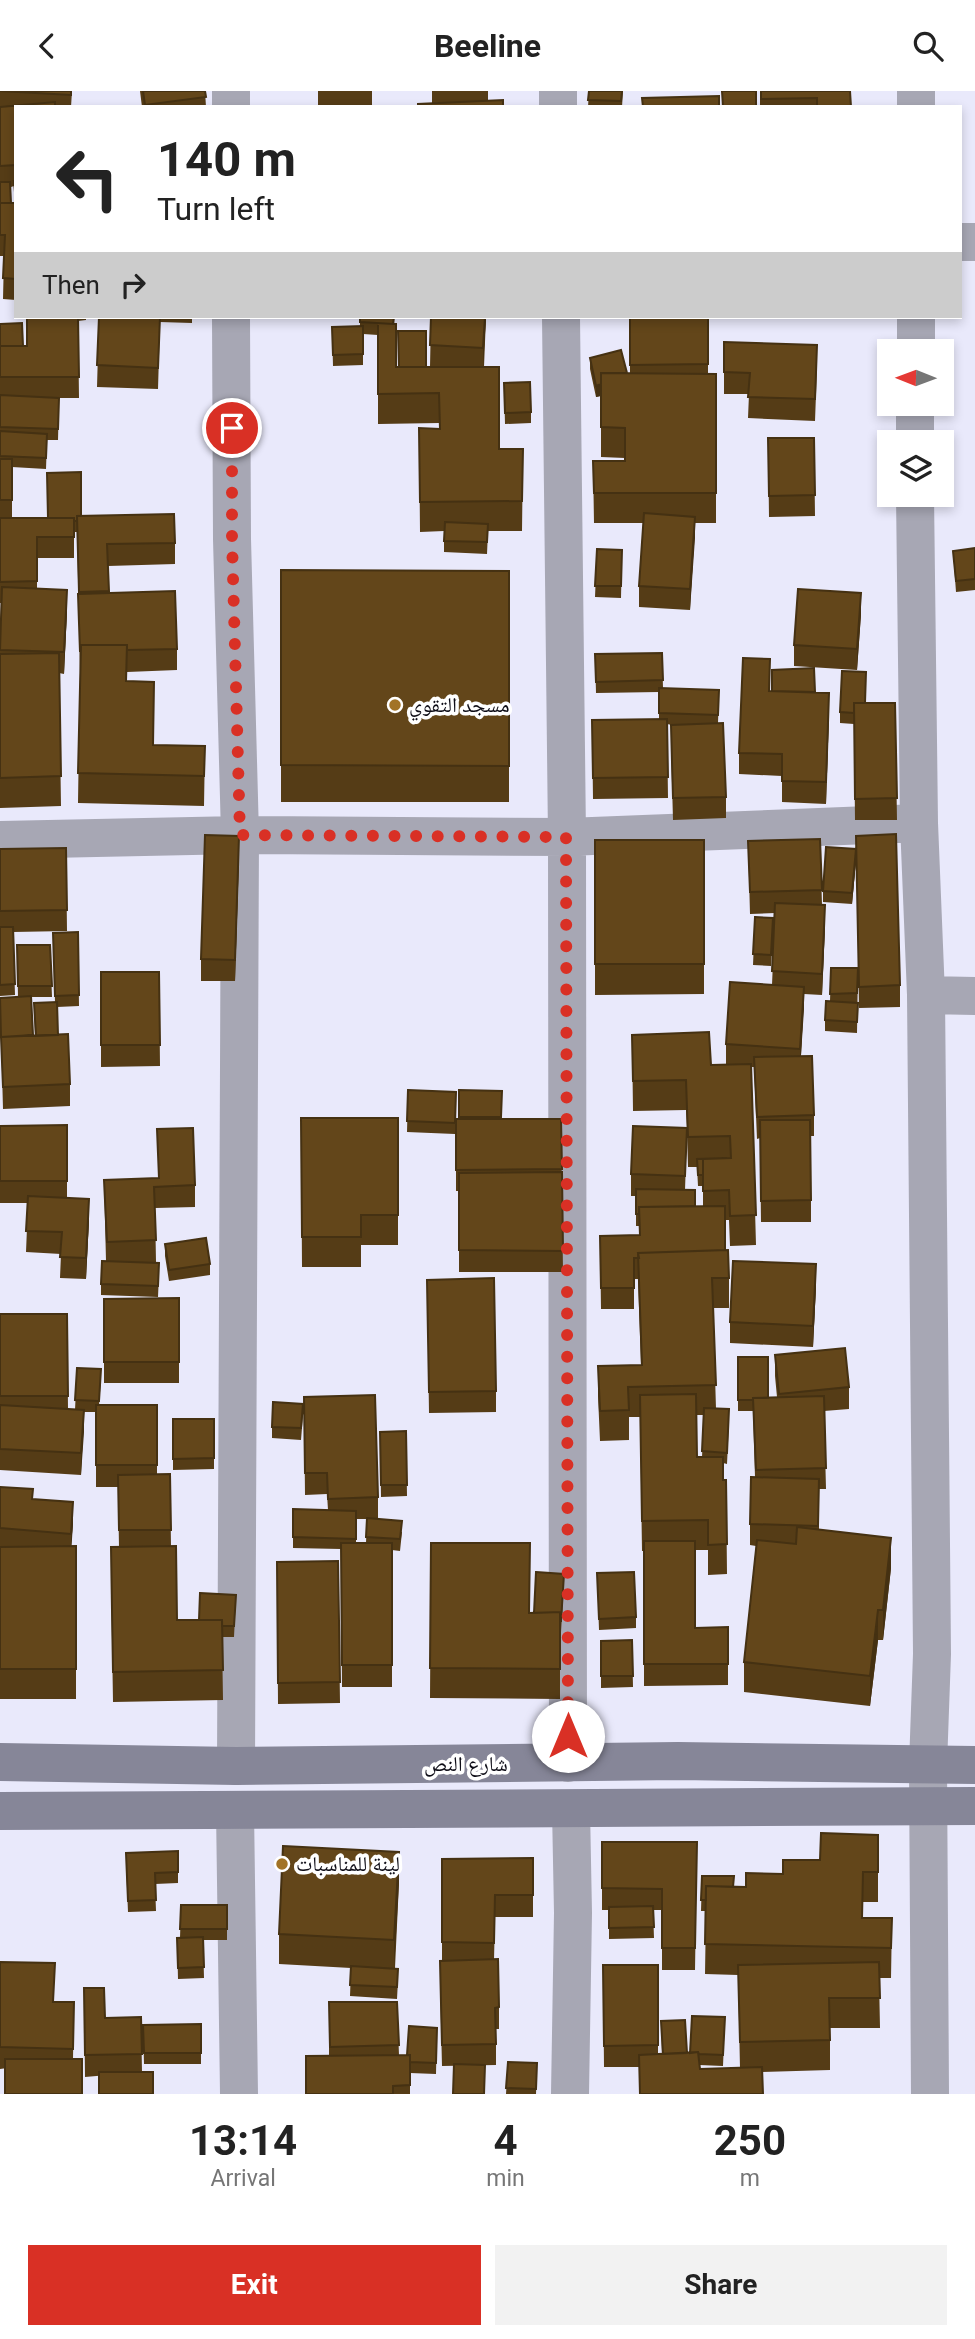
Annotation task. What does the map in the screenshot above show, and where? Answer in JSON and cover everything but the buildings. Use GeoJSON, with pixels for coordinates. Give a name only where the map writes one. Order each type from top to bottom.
{"type":"FeatureCollection","features":[{"type":"Feature","properties":{"kind":"main road","name":"شارع النص"},"geometry":{"type":"LineString","coordinates":[[0,1762],[236,1766],[678,1761],[975,1765]]}},
{"type":"Feature","properties":{"kind":"main road"},"geometry":{"type":"LineString","coordinates":[[0,1811],[975,1806]]}},
{"type":"Feature","properties":{"kind":"street"},"geometry":{"type":"LineString","coordinates":[[231,319],[232,539],[240,835],[236,1766]]}},
{"type":"Feature","properties":{"kind":"street"},"geometry":{"type":"LineString","coordinates":[[561,319],[566,837],[568,1763]]}},
{"type":"Feature","properties":{"kind":"street"},"geometry":{"type":"LineString","coordinates":[[916,319],[916,339]]}},
{"type":"Feature","properties":{"kind":"street"},"geometry":{"type":"LineString","coordinates":[[915,507],[919,823],[926,995],[932,1654],[928,1765],[930,2094]]}},
{"type":"Feature","properties":{"kind":"street"},"geometry":{"type":"LineString","coordinates":[[0,840],[240,835],[566,837],[919,823]]}},
{"type":"Feature","properties":{"kind":"street"},"geometry":{"type":"LineString","coordinates":[[926,995],[975,996]]}},
{"type":"Feature","properties":{"kind":"street"},"geometry":{"type":"LineString","coordinates":[[570,2094],[573,1913],[571,1809]]}},
{"type":"Feature","properties":{"kind":"street"},"geometry":{"type":"LineString","coordinates":[[235,1810],[239,2094]]}},
{"type":"Feature","properties":{"kind":"place","name":"مسجد التقوي"},"geometry":{"type":"Point","coordinates":[395,705]}},
{"type":"Feature","properties":{"kind":"place","name":"لينة للمناسبات"},"geometry":{"type":"Point","coordinates":[282,1864]}},
{"type":"Feature","properties":{"kind":"route"},"geometry":{"type":"LineString","coordinates":[[232,428],[232,539],[240,835],[566,837],[568,1736]]}}]}
